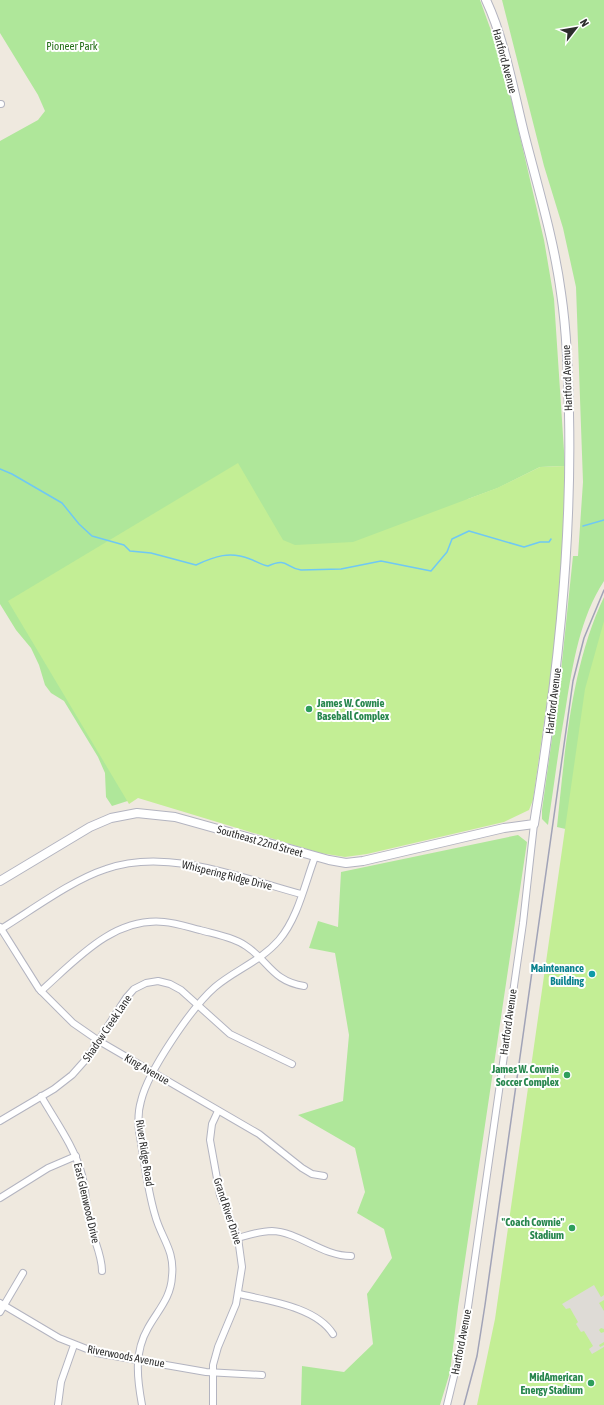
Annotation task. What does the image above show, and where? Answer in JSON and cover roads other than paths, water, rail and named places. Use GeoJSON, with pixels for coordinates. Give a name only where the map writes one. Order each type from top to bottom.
{"type":"FeatureCollection","features":[{"type":"Feature","properties":{"kind":"street","name":"Hartford Avenue"},"geometry":{"type":"LineString","coordinates":[[447,1405],[464,1335],[523,922],[534,824],[550,722],[563,606],[570,470],[566,351],[561,293],[552,241],[500,41],[486,0]]}},
{"type":"Feature","properties":{"kind":"street","name":"Southeast 22nd Street"},"geometry":{"type":"LineString","coordinates":[[0,881],[90,827],[111,818],[137,813],[175,817],[315,857],[339,862],[363,861],[504,828],[534,824]]}},
{"type":"Feature","properties":{"kind":"street","name":"River Ridge Road"},"geometry":{"type":"LineString","coordinates":[[142,1405],[137,1379],[138,1359],[145,1334],[169,1294],[172,1276],[169,1246],[153,1208],[138,1120],[141,1100],[154,1072],[198,1005],[216,987],[259,958],[278,941],[287,929],[297,908],[315,857]]}},
{"type":"Feature","properties":{"kind":"street","name":"Whispering Ridge Drive"},"geometry":{"type":"LineString","coordinates":[[1,928],[84,878],[120,865],[147,861],[194,865],[301,894]]}},
{"type":"Feature","properties":{"kind":"street"},"geometry":{"type":"LineString","coordinates":[[41,991],[100,940],[125,927],[145,923],[164,922],[219,935],[245,945],[275,974],[291,984],[304,986]]}},
{"type":"Feature","properties":{"kind":"street","name":"King Avenue"},"geometry":{"type":"LineString","coordinates":[[1,928],[29,976],[67,1018],[99,1041],[259,1134],[302,1168],[312,1174],[324,1176]]}},
{"type":"Feature","properties":{"kind":"street","name":"Shadow Creek Lane"},"geometry":{"type":"LineString","coordinates":[[0,1121],[72,1075],[88,1057],[126,998],[134,989],[146,983],[158,981],[170,984],[181,990],[230,1034],[292,1064]]}},
{"type":"Feature","properties":{"kind":"street","name":"East Glenwood Drive"},"geometry":{"type":"LineString","coordinates":[[41,1096],[76,1156],[82,1176],[88,1216],[102,1262],[102,1271]]}},
{"type":"Feature","properties":{"kind":"street","name":"Grand River Drive"},"geometry":{"type":"LineString","coordinates":[[213,1405],[213,1373],[215,1356],[239,1294],[242,1267],[238,1238],[220,1195],[214,1167],[210,1140],[212,1124],[218,1111]]}},
{"type":"Feature","properties":{"kind":"street"},"geometry":{"type":"LineString","coordinates":[[0,1198],[48,1168],[76,1156]]}},
{"type":"Feature","properties":{"kind":"street"},"geometry":{"type":"LineString","coordinates":[[238,1238],[260,1232],[273,1231],[286,1234],[339,1256],[351,1256]]}},
{"type":"Feature","properties":{"kind":"street"},"geometry":{"type":"LineString","coordinates":[[0,1312],[2,1304],[23,1273]]}},
{"type":"Feature","properties":{"kind":"street"},"geometry":{"type":"LineString","coordinates":[[239,1294],[294,1308],[320,1320],[328,1326],[333,1334]]}},
{"type":"Feature","properties":{"kind":"street","name":"Riverwoods Avenue"},"geometry":{"type":"LineString","coordinates":[[2,1304],[74,1345],[97,1353],[213,1373],[262,1375]]}},
{"type":"Feature","properties":{"kind":"street"},"geometry":{"type":"LineString","coordinates":[[58,1405],[64,1370],[74,1345]]}},
{"type":"Feature","properties":{"kind":"waterway"},"geometry":{"type":"LineString","coordinates":[[0,469],[12,474],[62,503],[79,524],[92,536],[124,545],[130,551],[151,553],[196,565],[216,557],[236,555],[263,565],[268,566],[283,563],[301,570],[341,569],[381,561],[431,571],[447,552],[452,539],[469,531],[524,547],[540,542],[549,542],[551,539]]}},
{"type":"Feature","properties":{"kind":"waterway"},"geometry":{"type":"LineString","coordinates":[[583,526],[604,520]]}},
{"type":"Feature","properties":{"kind":"railway"},"geometry":{"type":"LineString","coordinates":[[464,1405],[477,1356],[485,1305],[573,681],[584,638],[604,590]]}},
{"type":"Feature","properties":{"kind":"place","name":"James W. Cownie Baseball Complex"},"geometry":{"type":"Point","coordinates":[309,709]}},
{"type":"Feature","properties":{"kind":"place","name":"Maintenance Building"},"geometry":{"type":"Point","coordinates":[592,974]}},
{"type":"Feature","properties":{"kind":"place","name":"James W. Cownie Soccer Complex"},"geometry":{"type":"Point","coordinates":[567,1075]}},
{"type":"Feature","properties":{"kind":"place","name":"\"Coach Cownie\" Stadium"},"geometry":{"type":"Point","coordinates":[572,1228]}},
{"type":"Feature","properties":{"kind":"place","name":"MidAmerican Energy Stadium"},"geometry":{"type":"Point","coordinates":[591,1383]}},
{"type":"Feature","properties":{"kind":"park label","name":"Pioneer Park"},"geometry":{"type":"Point","coordinates":[72,46]}}]}
